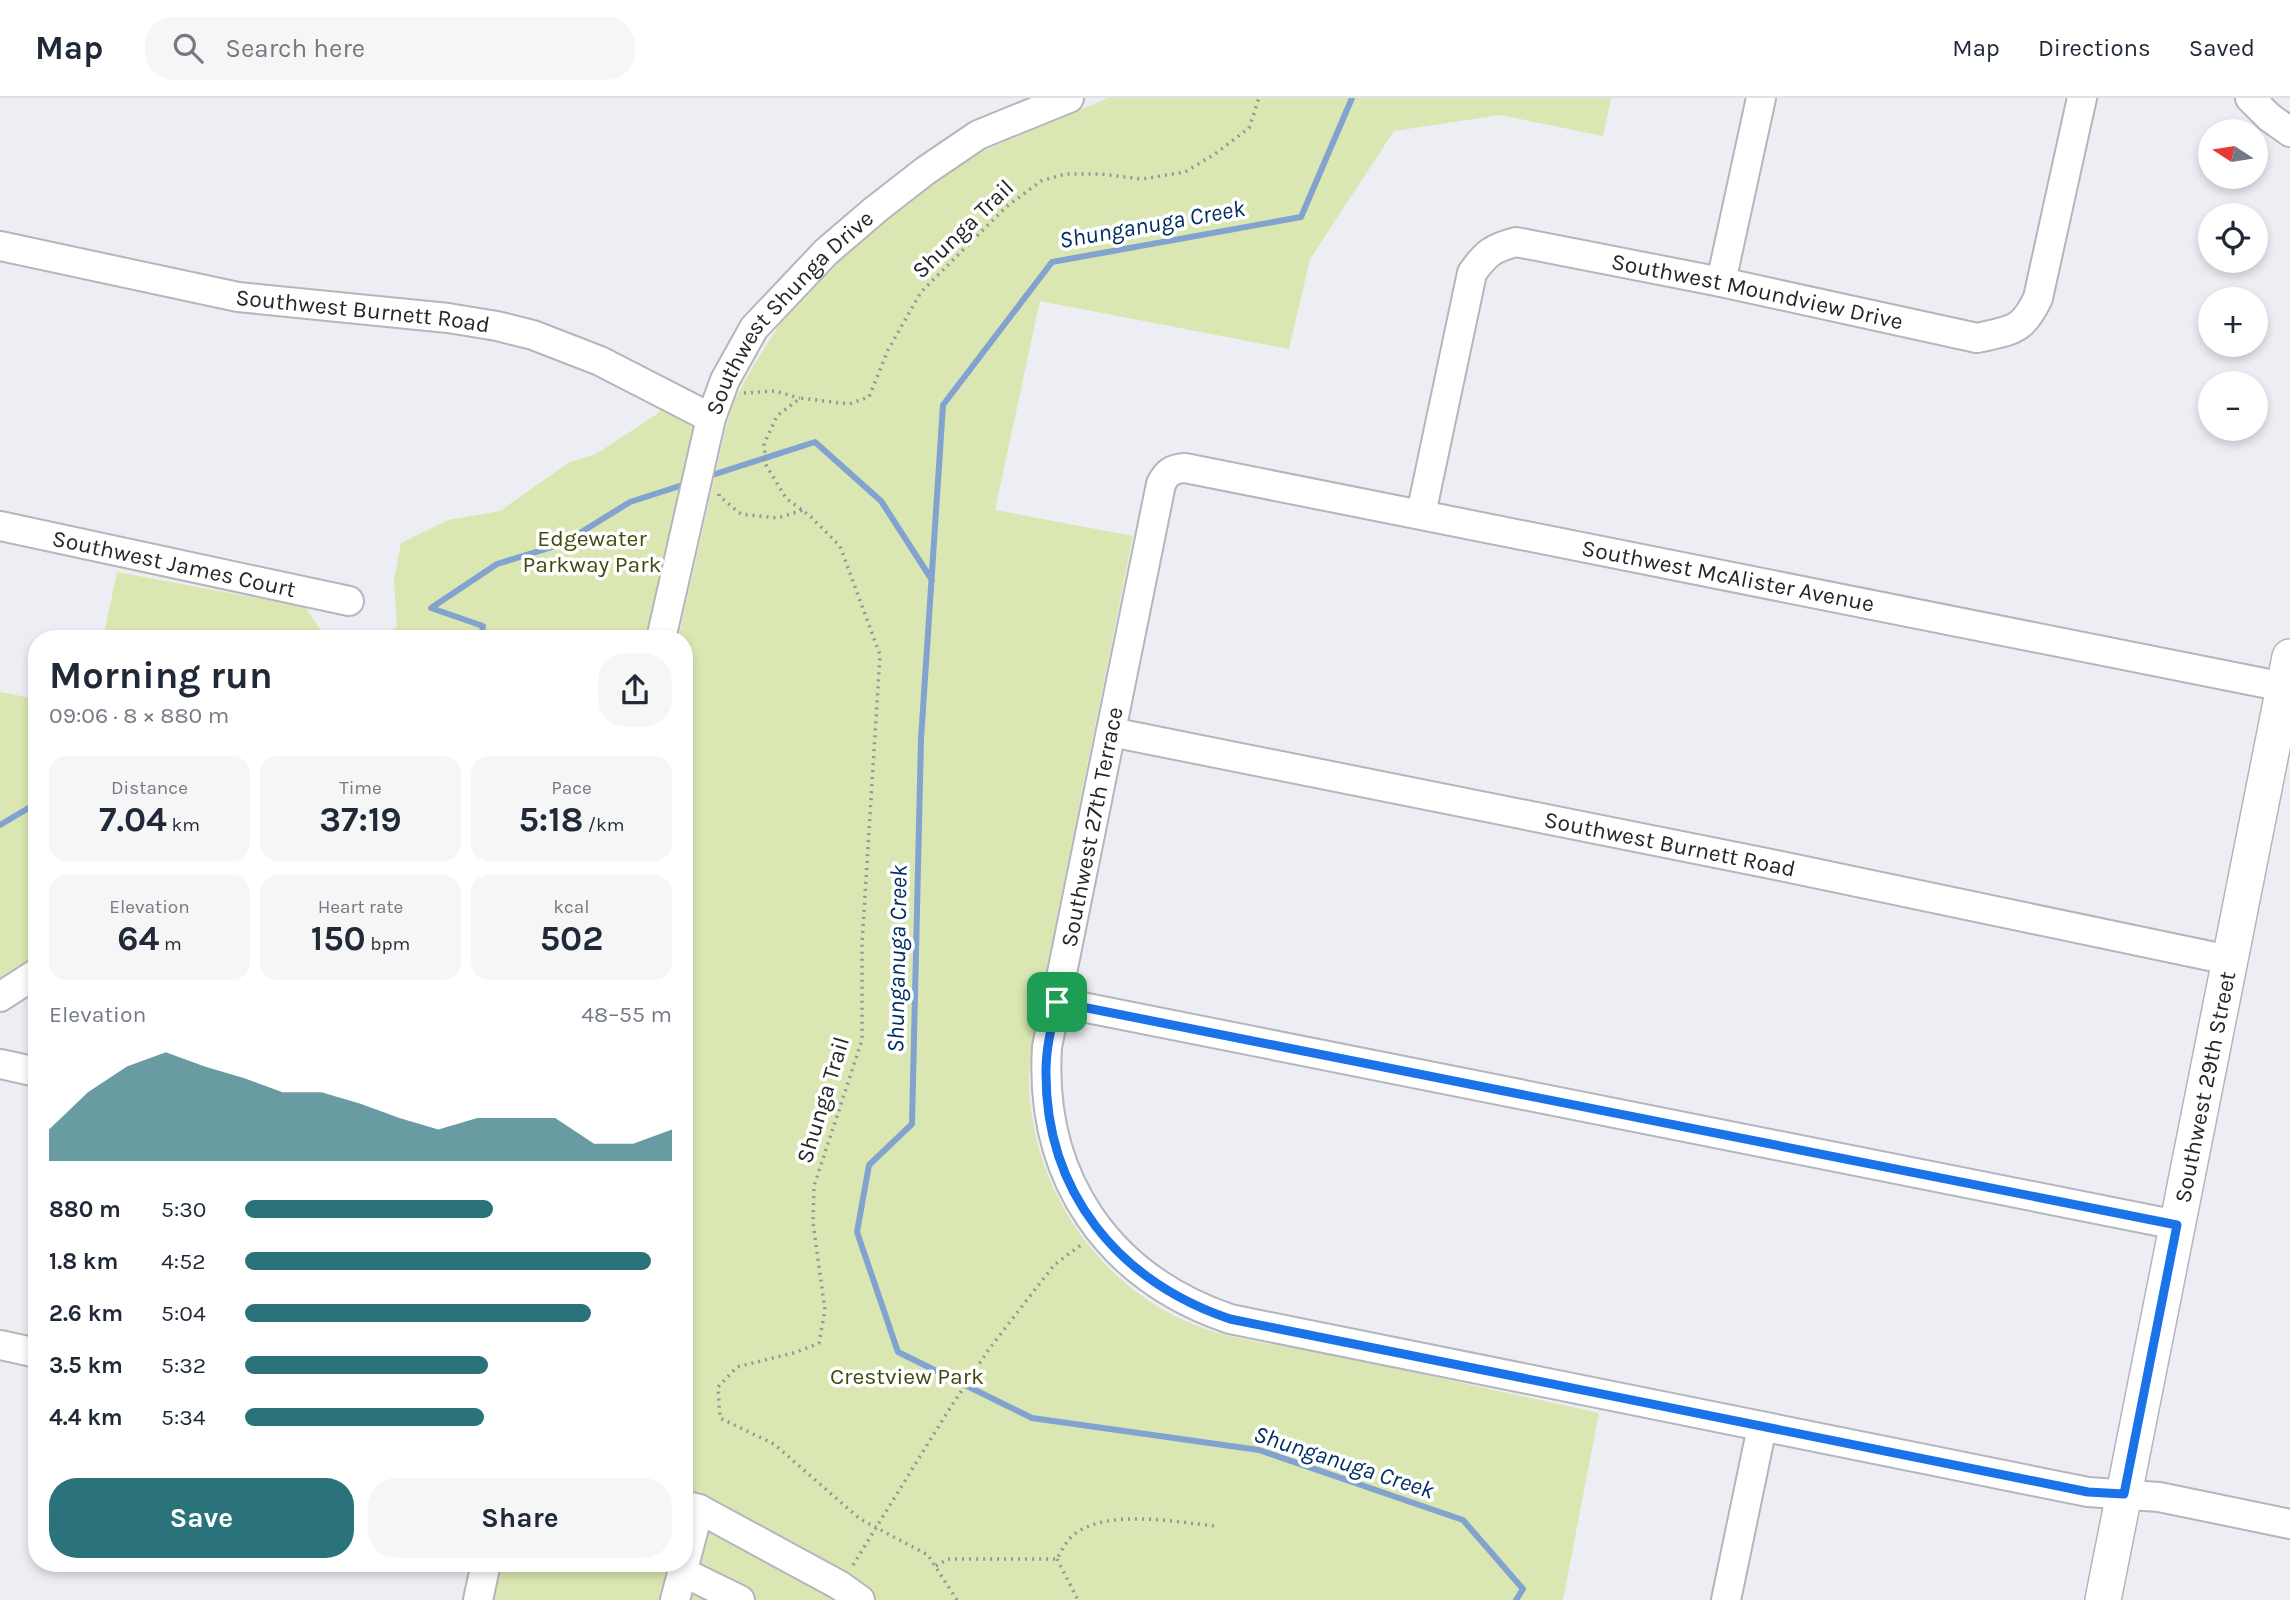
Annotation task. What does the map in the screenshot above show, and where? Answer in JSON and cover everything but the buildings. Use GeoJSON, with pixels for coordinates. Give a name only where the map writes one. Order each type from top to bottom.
{"type":"FeatureCollection","features":[{"type":"Feature","properties":{"kind":"main road","name":"Southwest 29th Street"},"geometry":{"type":"LineString","coordinates":[[2103,1600],[2287,672]]}},
{"type":"Feature","properties":{"kind":"street","name":"Southwest Shunga Drive"},"geometry":{"type":"LineString","coordinates":[[664,630],[711,418],[725,380],[754,328],[826,253],[925,171],[978,135],[1069,98]]}},
{"type":"Feature","properties":{"kind":"street"},"geometry":{"type":"LineString","coordinates":[[1721,282],[1761,98]]}},
{"type":"Feature","properties":{"kind":"street","name":"Southwest Moundview Drive"},"geometry":{"type":"LineString","coordinates":[[1421,514],[1472,273],[1483,257],[1497,247],[1516,242],[1721,282],[1978,338],[2017,328],[2030,315],[2038,298],[2082,98]]}},
{"type":"Feature","properties":{"kind":"street"},"geometry":{"type":"LineString","coordinates":[[2250,98],[2269,117],[2290,132]]}},
{"type":"Feature","properties":{"kind":"street","name":"Southwest Burnett Road"},"geometry":{"type":"LineString","coordinates":[[0,246],[129,276],[238,297],[449,318],[497,326],[533,335],[600,360],[711,418]]}},
{"type":"Feature","properties":{"kind":"street","name":"Southwest McAlister Avenue"},"geometry":{"type":"LineString","coordinates":[[1173,469],[1185,467],[1421,514],[2287,672]]}},
{"type":"Feature","properties":{"kind":"street","name":"Southwest 27th Terrace"},"geometry":{"type":"LineString","coordinates":[[1173,469],[1166,474],[1161,484],[1047,1047],[1049,1114],[1059,1158],[1068,1179],[1099,1231],[1118,1253],[1153,1282],[1193,1305],[1230,1319],[2088,1492],[2160,1497],[2290,1524]]}},
{"type":"Feature","properties":{"kind":"street","name":"Southwest James Court"},"geometry":{"type":"LineString","coordinates":[[0,526],[349,601]]}},
{"type":"Feature","properties":{"kind":"street","name":"Southwest Burnett Road"},"geometry":{"type":"LineString","coordinates":[[1111,732],[1776,865],[2229,960]]}},
{"type":"Feature","properties":{"kind":"street"},"geometry":{"type":"LineString","coordinates":[[0,997],[28,979]]}},
{"type":"Feature","properties":{"kind":"street"},"geometry":{"type":"LineString","coordinates":[[1057,1002],[2177,1225]]}},
{"type":"Feature","properties":{"kind":"street"},"geometry":{"type":"LineString","coordinates":[[0,1063],[28,1070]]}},
{"type":"Feature","properties":{"kind":"street"},"geometry":{"type":"LineString","coordinates":[[0,1345],[28,1351]]}},
{"type":"Feature","properties":{"kind":"street"},"geometry":{"type":"LineString","coordinates":[[1726,1600],[1762,1427]]}},
{"type":"Feature","properties":{"kind":"street"},"geometry":{"type":"LineString","coordinates":[[693,1508],[849,1593]]}},
{"type":"Feature","properties":{"kind":"street"},"geometry":{"type":"LineString","coordinates":[[478,1600],[483,1572]]}},
{"type":"Feature","properties":{"kind":"street"},"geometry":{"type":"LineString","coordinates":[[676,1600],[683,1572],[740,1600]]}},
{"type":"Feature","properties":{"kind":"path","name":"Shunga Trail"},"geometry":{"type":"LineString","coordinates":[[739,403],[744,393],[774,391],[800,398],[849,404],[869,397],[888,350],[921,292],[1006,207],[1041,181],[1065,174],[1100,174],[1142,179],[1185,172],[1250,128],[1259,98]]}},
{"type":"Feature","properties":{"kind":"path","name":"Shunga Trail"},"geometry":{"type":"LineString","coordinates":[[800,398],[777,416],[764,444],[766,465],[786,498],[803,510],[840,546],[880,655],[862,943],[862,1040],[814,1186],[813,1223],[825,1310],[819,1343],[797,1352],[737,1367],[718,1387],[720,1418],[774,1444],[860,1519],[929,1555],[957,1600]]}},
{"type":"Feature","properties":{"kind":"path"},"geometry":{"type":"LineString","coordinates":[[720,489],[719,496],[741,514],[778,518],[803,510]]}},
{"type":"Feature","properties":{"kind":"path"},"geometry":{"type":"LineString","coordinates":[[849,1593],[876,1529],[989,1349],[1054,1265],[1099,1231]]}},
{"type":"Feature","properties":{"kind":"path"},"geometry":{"type":"LineString","coordinates":[[1057,1559],[1073,1535],[1088,1525],[1140,1519],[1215,1526]]}},
{"type":"Feature","properties":{"kind":"path"},"geometry":{"type":"LineString","coordinates":[[936,1566],[948,1559],[1057,1559]]}},
{"type":"Feature","properties":{"kind":"path"},"geometry":{"type":"LineString","coordinates":[[1057,1559],[1079,1600]]}},
{"type":"Feature","properties":{"kind":"green space","name":"Crestview Park"},"geometry":{"type":"Polygon","coordinates":[[[1108,98],[1611,98],[1603,136],[1500,115],[1394,131],[1310,259],[1289,349],[1040,301],[995,510],[1133,536],[1030,1064],[1029,1086],[1034,1127],[1045,1166],[1061,1204],[1083,1238],[1110,1269],[1141,1296],[1176,1317],[1245,1340],[1340,1356],[1599,1413],[1563,1600],[492,1600],[497,1572],[693,1572],[693,630],[680,630],[725,431],[733,403],[749,373],[779,325],[826,270],[855,243],[955,163],[1108,98]]]}},
{"type":"Feature","properties":{"kind":"green space","name":"Edgewater Parkway Park"},"geometry":{"type":"Polygon","coordinates":[[[670,397],[711,418],[663,630],[392,630],[397,627],[394,580],[401,543],[448,520],[500,511],[568,463],[596,454],[657,414],[670,397]]]}},
{"type":"Feature","properties":{"kind":"green space"},"geometry":{"type":"Polygon","coordinates":[[[117,572],[305,607],[321,630],[105,630],[117,572]]]}},
{"type":"Feature","properties":{"kind":"green space"},"geometry":{"type":"Polygon","coordinates":[[[0,692],[28,697],[28,979],[0,997],[0,692]]]}},
{"type":"Feature","properties":{"kind":"waterway","name":"Shunganuga Creek"},"geometry":{"type":"LineString","coordinates":[[1352,98],[1301,217],[1052,262],[943,405],[921,739],[912,1124],[869,1165],[857,1232],[898,1352],[1032,1418],[1259,1450],[1463,1520],[1523,1589],[1516,1600]]}},
{"type":"Feature","properties":{"kind":"waterway"},"geometry":{"type":"LineString","coordinates":[[706,477],[815,442],[881,501],[932,580]]}},
{"type":"Feature","properties":{"kind":"waterway"},"geometry":{"type":"LineString","coordinates":[[482,630],[483,626],[431,608],[497,564],[562,544],[630,502],[689,483]]}},
{"type":"Feature","properties":{"kind":"waterway"},"geometry":{"type":"LineString","coordinates":[[0,825],[28,808]]}},
{"type":"Feature","properties":{"kind":"route"},"geometry":{"type":"LineString","coordinates":[[1057,1002],[2177,1225],[2124,1494],[2088,1492],[1230,1319],[1204,1310],[1153,1282],[1118,1253],[1090,1218],[1068,1179],[1053,1136],[1046,1091],[1047,1047],[1057,1002]]}}]}
